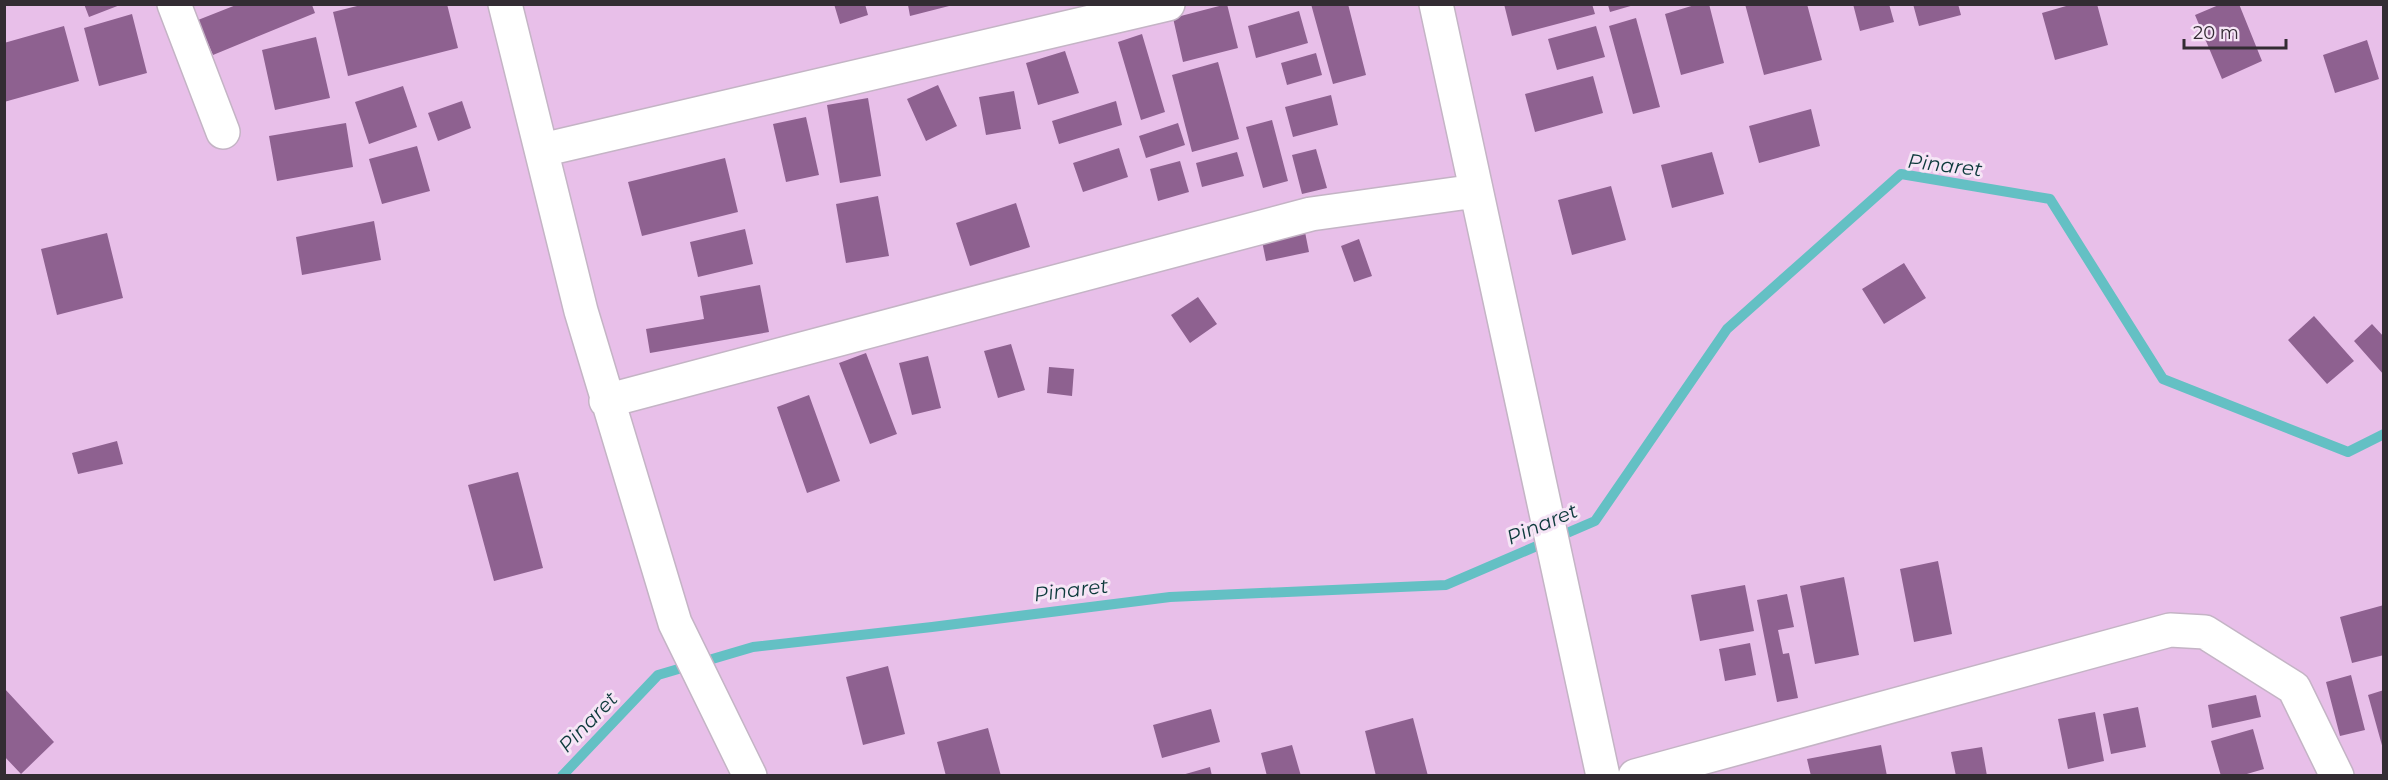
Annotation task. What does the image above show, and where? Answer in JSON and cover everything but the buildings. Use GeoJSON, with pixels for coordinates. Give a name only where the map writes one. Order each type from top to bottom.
{"type":"FeatureCollection","features":[{"type":"Feature","properties":{"kind":"street"},"geometry":{"type":"LineString","coordinates":[[174,4],[223,132]]}},
{"type":"Feature","properties":{"kind":"street"},"geometry":{"type":"LineString","coordinates":[[505,4],[581,311],[606,401],[675,622],[750,776]]}},
{"type":"Feature","properties":{"kind":"street"},"geometry":{"type":"LineString","coordinates":[[542,150],[1168,4]]}},
{"type":"Feature","properties":{"kind":"street"},"geometry":{"type":"LineString","coordinates":[[1436,4],[1603,776]]}},
{"type":"Feature","properties":{"kind":"street"},"geometry":{"type":"LineString","coordinates":[[606,401],[1311,214],[1476,191]]}},
{"type":"Feature","properties":{"kind":"street"},"geometry":{"type":"LineString","coordinates":[[1635,776],[2170,630],[2205,632],[2294,688],[2337,776]]}},
{"type":"Feature","properties":{"kind":"shaded area"},"geometry":{"type":"Polygon","coordinates":[[[5,5],[2383,5],[2383,775],[5,775],[5,5]]]}},
{"type":"Feature","properties":{"kind":"waterway","name":"Pinaret"},"geometry":{"type":"LineString","coordinates":[[562,776],[658,675],[753,647],[1170,597],[1446,585],[1595,521],[1727,329],[1901,174],[2050,199],[2163,379],[2348,452],[2384,434]]}}]}
